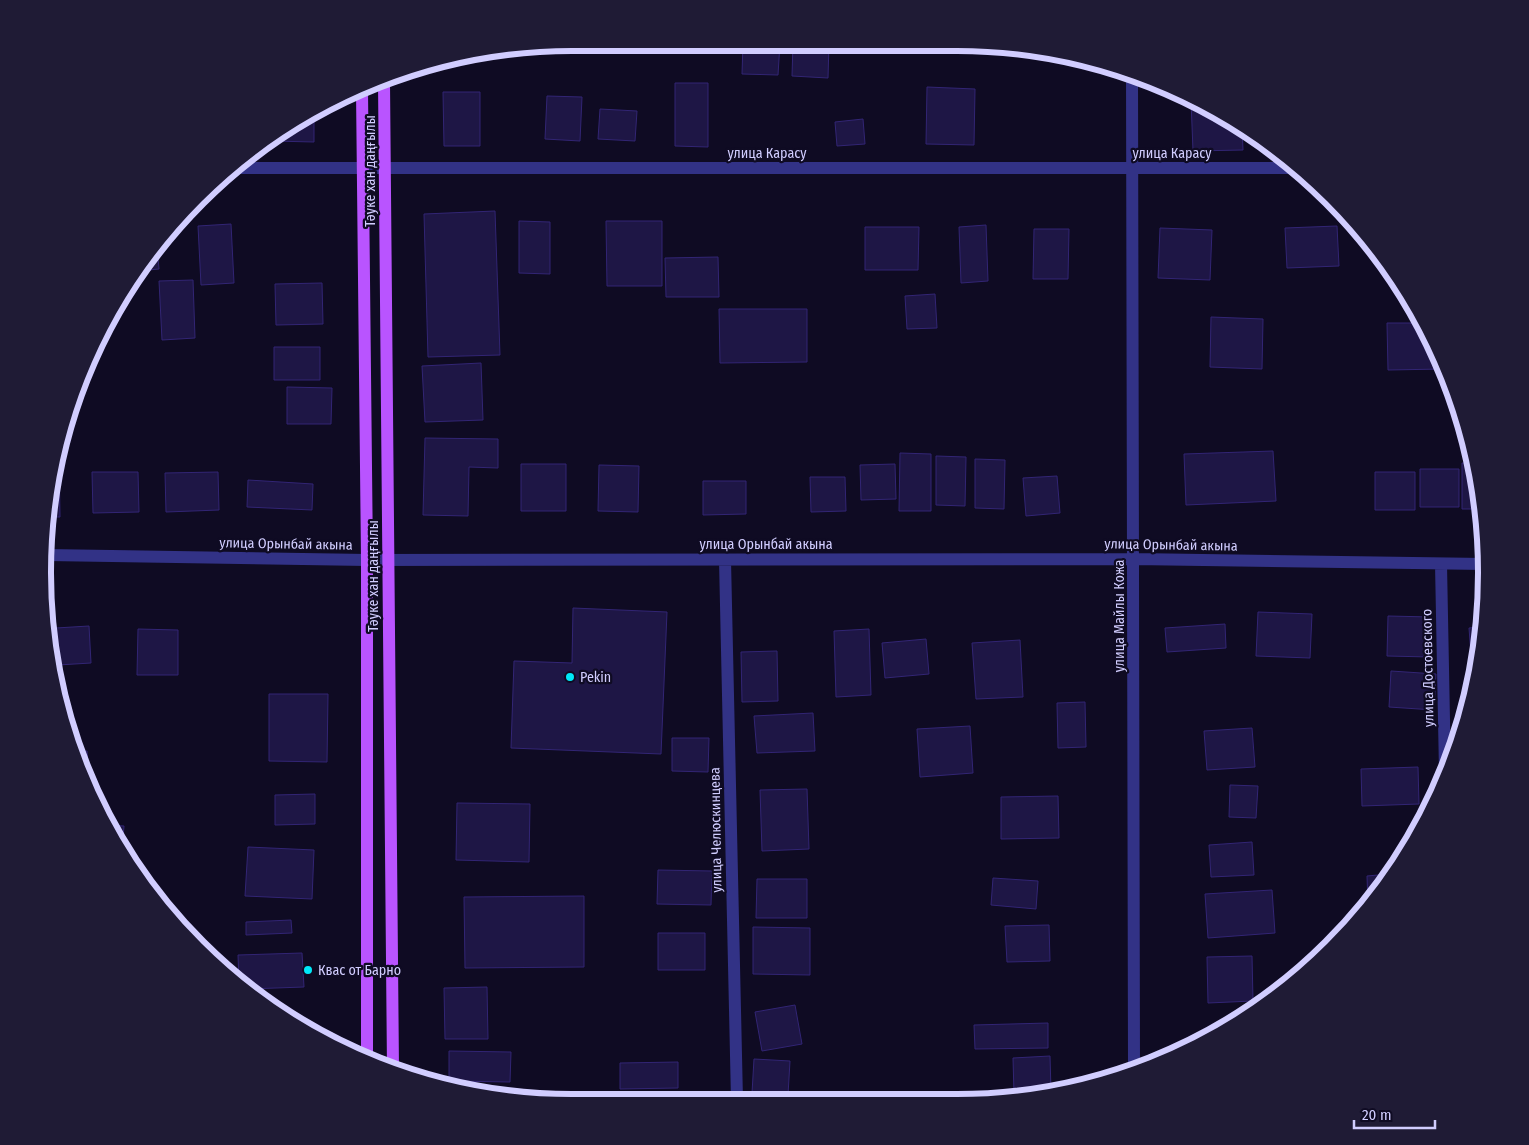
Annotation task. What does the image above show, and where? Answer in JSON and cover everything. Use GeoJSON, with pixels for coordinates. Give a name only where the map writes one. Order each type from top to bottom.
{"type":"FeatureCollection","features":[{"type":"Feature","properties":{"kind":"main road","name":"Тәуке хан даңғылы"},"geometry":{"type":"LineString","coordinates":[[384,87],[393,1061]]}},
{"type":"Feature","properties":{"kind":"main road","name":"Тәуке хан даңғылы"},"geometry":{"type":"LineString","coordinates":[[362,96],[368,560],[367,1051]]}},
{"type":"Feature","properties":{"kind":"street","name":"улица Майлы Кожа"},"geometry":{"type":"LineString","coordinates":[[1132,82],[1134,1062]]}},
{"type":"Feature","properties":{"kind":"street","name":"улица Карасу"},"geometry":{"type":"LineString","coordinates":[[245,168],[363,166],[385,168],[1285,168]]}},
{"type":"Feature","properties":{"kind":"street","name":"улица Орынбай акына"},"geometry":{"type":"LineString","coordinates":[[51,555],[368,560],[1134,559],[1478,564]]}},
{"type":"Feature","properties":{"kind":"street","name":"улица Челюскинцева"},"geometry":{"type":"LineString","coordinates":[[725,560],[737,1094]]}},
{"type":"Feature","properties":{"kind":"street","name":"улица Достоевского"},"geometry":{"type":"LineString","coordinates":[[1441,564],[1445,754]]}},
{"type":"Feature","properties":{"kind":"building"},"geometry":{"type":"Polygon","coordinates":[[[743,51],[780,51],[778,75],[742,74],[743,51]]]}},
{"type":"Feature","properties":{"kind":"building"},"geometry":{"type":"Polygon","coordinates":[[[793,51],[829,51],[828,78],[792,76],[793,51]]]}},
{"type":"Feature","properties":{"kind":"building"},"geometry":{"type":"Polygon","coordinates":[[[675,83],[708,83],[708,147],[675,146],[675,83]]]}},
{"type":"Feature","properties":{"kind":"building"},"geometry":{"type":"Polygon","coordinates":[[[927,87],[975,89],[974,145],[926,144],[927,87]]]}},
{"type":"Feature","properties":{"kind":"building"},"geometry":{"type":"Polygon","coordinates":[[[443,92],[480,92],[480,146],[444,146],[443,92]]]}},
{"type":"Feature","properties":{"kind":"building"},"geometry":{"type":"Polygon","coordinates":[[[547,96],[582,97],[580,141],[545,139],[547,96]]]}},
{"type":"Feature","properties":{"kind":"building"},"geometry":{"type":"Polygon","coordinates":[[[1191,107],[1242,137],[1243,150],[1193,151],[1191,107]]]}},
{"type":"Feature","properties":{"kind":"building"},"geometry":{"type":"Polygon","coordinates":[[[600,109],[637,111],[635,141],[598,139],[600,109]]]}},
{"type":"Feature","properties":{"kind":"building"},"geometry":{"type":"Polygon","coordinates":[[[863,119],[865,144],[837,146],[835,122],[863,119]]]}},
{"type":"Feature","properties":{"kind":"building"},"geometry":{"type":"Polygon","coordinates":[[[314,120],[314,142],[280,141],[314,120]]]}},
{"type":"Feature","properties":{"kind":"building"},"geometry":{"type":"Polygon","coordinates":[[[495,211],[500,355],[428,357],[424,214],[495,211]]]}},
{"type":"Feature","properties":{"kind":"building"},"geometry":{"type":"Polygon","coordinates":[[[519,221],[550,222],[550,274],[519,273],[519,221]]]}},
{"type":"Feature","properties":{"kind":"building"},"geometry":{"type":"Polygon","coordinates":[[[606,221],[662,221],[662,286],[607,286],[606,221]]]}},
{"type":"Feature","properties":{"kind":"building"},"geometry":{"type":"Polygon","coordinates":[[[231,224],[234,283],[201,285],[198,226],[231,224]]]}},
{"type":"Feature","properties":{"kind":"building"},"geometry":{"type":"Polygon","coordinates":[[[986,225],[988,281],[961,283],[959,227],[986,225]]]}},
{"type":"Feature","properties":{"kind":"building"},"geometry":{"type":"Polygon","coordinates":[[[1337,226],[1339,266],[1287,268],[1285,228],[1337,226]]]}},
{"type":"Feature","properties":{"kind":"building"},"geometry":{"type":"Polygon","coordinates":[[[865,227],[919,227],[918,270],[865,270],[865,227]]]}},
{"type":"Feature","properties":{"kind":"building"},"geometry":{"type":"Polygon","coordinates":[[[1160,228],[1212,230],[1210,280],[1158,278],[1160,228]]]}},
{"type":"Feature","properties":{"kind":"building"},"geometry":{"type":"Polygon","coordinates":[[[1034,229],[1069,229],[1068,279],[1033,279],[1034,229]]]}},
{"type":"Feature","properties":{"kind":"building"},"geometry":{"type":"Polygon","coordinates":[[[158,257],[159,269],[148,270],[158,257]]]}},
{"type":"Feature","properties":{"kind":"building"},"geometry":{"type":"Polygon","coordinates":[[[718,257],[719,297],[666,297],[665,258],[718,257]]]}},
{"type":"Feature","properties":{"kind":"building"},"geometry":{"type":"Polygon","coordinates":[[[193,280],[195,338],[162,340],[159,281],[193,280]]]}},
{"type":"Feature","properties":{"kind":"building"},"geometry":{"type":"Polygon","coordinates":[[[322,283],[323,324],[276,325],[275,284],[322,283]]]}},
{"type":"Feature","properties":{"kind":"building"},"geometry":{"type":"Polygon","coordinates":[[[935,294],[937,328],[907,329],[905,296],[935,294]]]}},
{"type":"Feature","properties":{"kind":"building"},"geometry":{"type":"Polygon","coordinates":[[[719,309],[807,309],[807,362],[720,363],[719,309]]]}},
{"type":"Feature","properties":{"kind":"building"},"geometry":{"type":"Polygon","coordinates":[[[1211,317],[1263,319],[1262,369],[1210,367],[1211,317]]]}},
{"type":"Feature","properties":{"kind":"building"},"geometry":{"type":"Polygon","coordinates":[[[1387,323],[1414,323],[1436,369],[1388,370],[1387,323]]]}},
{"type":"Feature","properties":{"kind":"building"},"geometry":{"type":"Polygon","coordinates":[[[274,347],[320,347],[320,380],[274,380],[274,347]]]}},
{"type":"Feature","properties":{"kind":"building"},"geometry":{"type":"Polygon","coordinates":[[[481,363],[483,420],[425,422],[422,366],[481,363]]]}},
{"type":"Feature","properties":{"kind":"building"},"geometry":{"type":"Polygon","coordinates":[[[287,387],[332,388],[331,424],[287,424],[287,387]]]}},
{"type":"Feature","properties":{"kind":"building"},"geometry":{"type":"Polygon","coordinates":[[[425,438],[498,439],[498,468],[469,467],[468,516],[423,515],[425,438]]]}},
{"type":"Feature","properties":{"kind":"building"},"geometry":{"type":"Polygon","coordinates":[[[1273,451],[1276,501],[1186,505],[1184,454],[1273,451]]]}},
{"type":"Feature","properties":{"kind":"building"},"geometry":{"type":"Polygon","coordinates":[[[900,453],[931,454],[931,511],[899,511],[900,453]]]}},
{"type":"Feature","properties":{"kind":"building"},"geometry":{"type":"Polygon","coordinates":[[[936,456],[966,457],[965,506],[936,505],[936,456]]]}},
{"type":"Feature","properties":{"kind":"building"},"geometry":{"type":"Polygon","coordinates":[[[975,459],[1005,460],[1004,509],[975,508],[975,459]]]}},
{"type":"Feature","properties":{"kind":"building"},"geometry":{"type":"Polygon","coordinates":[[[1462,463],[1466,463],[1474,509],[1462,509],[1462,463]]]}},
{"type":"Feature","properties":{"kind":"building"},"geometry":{"type":"Polygon","coordinates":[[[521,464],[566,464],[566,511],[521,511],[521,464]]]}},
{"type":"Feature","properties":{"kind":"building"},"geometry":{"type":"Polygon","coordinates":[[[895,464],[896,499],[861,500],[860,465],[895,464]]]}},
{"type":"Feature","properties":{"kind":"building"},"geometry":{"type":"Polygon","coordinates":[[[599,465],[639,466],[638,512],[598,511],[599,465]]]}},
{"type":"Feature","properties":{"kind":"building"},"geometry":{"type":"Polygon","coordinates":[[[1420,469],[1459,469],[1459,507],[1420,507],[1420,469]]]}},
{"type":"Feature","properties":{"kind":"building"},"geometry":{"type":"Polygon","coordinates":[[[92,472],[138,472],[139,512],[93,513],[92,472]]]}},
{"type":"Feature","properties":{"kind":"building"},"geometry":{"type":"Polygon","coordinates":[[[218,472],[219,510],[166,512],[165,473],[218,472]]]}},
{"type":"Feature","properties":{"kind":"building"},"geometry":{"type":"Polygon","coordinates":[[[1375,472],[1415,472],[1415,510],[1375,510],[1375,472]]]}},
{"type":"Feature","properties":{"kind":"building"},"geometry":{"type":"Polygon","coordinates":[[[1057,476],[1060,513],[1026,516],[1023,478],[1057,476]]]}},
{"type":"Feature","properties":{"kind":"building"},"geometry":{"type":"Polygon","coordinates":[[[810,477],[845,477],[846,511],[811,512],[810,477]]]}},
{"type":"Feature","properties":{"kind":"building"},"geometry":{"type":"Polygon","coordinates":[[[248,480],[313,484],[312,510],[247,507],[248,480]]]}},
{"type":"Feature","properties":{"kind":"building"},"geometry":{"type":"Polygon","coordinates":[[[59,481],[60,517],[54,517],[59,481]]]}},
{"type":"Feature","properties":{"kind":"building"},"geometry":{"type":"Polygon","coordinates":[[[703,481],[746,481],[746,514],[703,515],[703,481]]]}},
{"type":"Feature","properties":{"kind":"building"},"geometry":{"type":"Polygon","coordinates":[[[573,608],[667,612],[661,754],[511,748],[514,661],[572,663],[573,608]]]}},
{"type":"Feature","properties":{"kind":"building"},"geometry":{"type":"Polygon","coordinates":[[[1258,612],[1312,614],[1310,658],[1256,656],[1258,612]]]}},
{"type":"Feature","properties":{"kind":"building"},"geometry":{"type":"Polygon","coordinates":[[[1388,616],[1431,617],[1430,657],[1387,656],[1388,616]]]}},
{"type":"Feature","properties":{"kind":"building"},"geometry":{"type":"Polygon","coordinates":[[[1225,624],[1226,648],[1167,652],[1165,628],[1225,624]]]}},
{"type":"Feature","properties":{"kind":"building"},"geometry":{"type":"Polygon","coordinates":[[[89,626],[91,663],[60,665],[56,628],[89,626]]]}},
{"type":"Feature","properties":{"kind":"building"},"geometry":{"type":"Polygon","coordinates":[[[1469,628],[1475,628],[1471,654],[1469,628]]]}},
{"type":"Feature","properties":{"kind":"building"},"geometry":{"type":"Polygon","coordinates":[[[138,629],[178,630],[178,675],[137,675],[138,629]]]}},
{"type":"Feature","properties":{"kind":"building"},"geometry":{"type":"Polygon","coordinates":[[[869,629],[871,695],[836,697],[834,631],[869,629]]]}},
{"type":"Feature","properties":{"kind":"building"},"geometry":{"type":"Polygon","coordinates":[[[926,639],[929,674],[885,678],[882,643],[926,639]]]}},
{"type":"Feature","properties":{"kind":"building"},"geometry":{"type":"Polygon","coordinates":[[[1020,640],[1023,697],[976,699],[972,643],[1020,640]]]}},
{"type":"Feature","properties":{"kind":"building"},"geometry":{"type":"Polygon","coordinates":[[[777,651],[778,701],[742,702],[741,652],[777,651]]]}},
{"type":"Feature","properties":{"kind":"building"},"geometry":{"type":"Polygon","coordinates":[[[1391,671],[1436,674],[1434,710],[1389,707],[1391,671]]]}},
{"type":"Feature","properties":{"kind":"building"},"geometry":{"type":"Polygon","coordinates":[[[269,694],[328,694],[327,762],[269,761],[269,694]]]}},
{"type":"Feature","properties":{"kind":"building"},"geometry":{"type":"Polygon","coordinates":[[[1085,702],[1086,747],[1058,748],[1057,703],[1085,702]]]}},
{"type":"Feature","properties":{"kind":"building"},"geometry":{"type":"Polygon","coordinates":[[[813,713],[815,751],[757,753],[754,716],[813,713]]]}},
{"type":"Feature","properties":{"kind":"building"},"geometry":{"type":"Polygon","coordinates":[[[970,726],[973,773],[920,777],[917,729],[970,726]]]}},
{"type":"Feature","properties":{"kind":"building"},"geometry":{"type":"Polygon","coordinates":[[[1252,728],[1255,767],[1207,770],[1204,731],[1252,728]]]}},
{"type":"Feature","properties":{"kind":"building"},"geometry":{"type":"Polygon","coordinates":[[[672,738],[709,738],[708,772],[672,771],[672,738]]]}},
{"type":"Feature","properties":{"kind":"building"},"geometry":{"type":"Polygon","coordinates":[[[83,751],[87,751],[88,764],[83,751]]]}},
{"type":"Feature","properties":{"kind":"building"},"geometry":{"type":"Polygon","coordinates":[[[1418,767],[1419,804],[1362,806],[1361,769],[1418,767]]]}},
{"type":"Feature","properties":{"kind":"building"},"geometry":{"type":"Polygon","coordinates":[[[1230,785],[1258,786],[1256,818],[1229,817],[1230,785]]]}},
{"type":"Feature","properties":{"kind":"building"},"geometry":{"type":"Polygon","coordinates":[[[807,789],[809,849],[762,851],[760,790],[807,789]]]}},
{"type":"Feature","properties":{"kind":"building"},"geometry":{"type":"Polygon","coordinates":[[[315,794],[315,824],[275,825],[275,795],[315,794]]]}},
{"type":"Feature","properties":{"kind":"building"},"geometry":{"type":"Polygon","coordinates":[[[1058,796],[1059,838],[1001,839],[1001,797],[1058,796]]]}},
{"type":"Feature","properties":{"kind":"building"},"geometry":{"type":"Polygon","coordinates":[[[457,803],[530,804],[529,862],[456,860],[457,803]]]}},
{"type":"Feature","properties":{"kind":"building"},"geometry":{"type":"Polygon","coordinates":[[[117,826],[124,826],[123,836],[117,826]]]}},
{"type":"Feature","properties":{"kind":"building"},"geometry":{"type":"Polygon","coordinates":[[[1252,842],[1254,875],[1211,877],[1209,845],[1252,842]]]}},
{"type":"Feature","properties":{"kind":"building"},"geometry":{"type":"Polygon","coordinates":[[[248,847],[314,850],[312,899],[245,896],[248,847]]]}},
{"type":"Feature","properties":{"kind":"building"},"geometry":{"type":"Polygon","coordinates":[[[658,870],[712,871],[711,905],[657,904],[658,870]]]}},
{"type":"Feature","properties":{"kind":"building"},"geometry":{"type":"Polygon","coordinates":[[[1381,875],[1368,893],[1367,876],[1381,875]]]}},
{"type":"Feature","properties":{"kind":"building"},"geometry":{"type":"Polygon","coordinates":[[[993,878],[1038,881],[1036,909],[991,905],[993,878]]]}},
{"type":"Feature","properties":{"kind":"building"},"geometry":{"type":"Polygon","coordinates":[[[757,879],[807,879],[807,918],[756,918],[757,879]]]}},
{"type":"Feature","properties":{"kind":"building"},"geometry":{"type":"Polygon","coordinates":[[[1272,890],[1275,933],[1208,938],[1205,894],[1272,890]]]}},
{"type":"Feature","properties":{"kind":"building"},"geometry":{"type":"Polygon","coordinates":[[[584,896],[584,967],[465,968],[464,897],[584,896]]]}},
{"type":"Feature","properties":{"kind":"building"},"geometry":{"type":"Polygon","coordinates":[[[291,920],[292,933],[246,935],[246,922],[291,920]]]}},
{"type":"Feature","properties":{"kind":"building"},"geometry":{"type":"Polygon","coordinates":[[[1049,925],[1050,961],[1007,962],[1005,926],[1049,925]]]}},
{"type":"Feature","properties":{"kind":"building"},"geometry":{"type":"Polygon","coordinates":[[[753,927],[810,928],[810,975],[753,974],[753,927]]]}},
{"type":"Feature","properties":{"kind":"building"},"geometry":{"type":"Polygon","coordinates":[[[658,933],[705,933],[705,970],[658,970],[658,933]]]}},
{"type":"Feature","properties":{"kind":"building"},"geometry":{"type":"Polygon","coordinates":[[[302,953],[304,987],[259,989],[239,972],[238,955],[302,953]]]}},
{"type":"Feature","properties":{"kind":"building"},"geometry":{"type":"Polygon","coordinates":[[[1252,956],[1253,1001],[1208,1003],[1207,957],[1252,956]]]}},
{"type":"Feature","properties":{"kind":"building"},"geometry":{"type":"Polygon","coordinates":[[[487,987],[488,1039],[445,1039],[444,988],[487,987]]]}},
{"type":"Feature","properties":{"kind":"building"},"geometry":{"type":"Polygon","coordinates":[[[795,1005],[802,1044],[762,1051],[755,1012],[795,1005]]]}},
{"type":"Feature","properties":{"kind":"building"},"geometry":{"type":"Polygon","coordinates":[[[1048,1023],[1048,1048],[975,1049],[974,1025],[1048,1023]]]}},
{"type":"Feature","properties":{"kind":"building"},"geometry":{"type":"Polygon","coordinates":[[[449,1051],[511,1052],[510,1082],[459,1081],[449,1079],[449,1051]]]}},
{"type":"Feature","properties":{"kind":"building"},"geometry":{"type":"Polygon","coordinates":[[[1050,1056],[1051,1085],[1014,1090],[1013,1058],[1050,1056]]]}},
{"type":"Feature","properties":{"kind":"building"},"geometry":{"type":"Polygon","coordinates":[[[754,1059],[790,1061],[788,1094],[752,1093],[754,1059]]]}},
{"type":"Feature","properties":{"kind":"building"},"geometry":{"type":"Polygon","coordinates":[[[678,1062],[678,1088],[620,1089],[620,1063],[678,1062]]]}},
{"type":"Feature","properties":{"kind":"place","name":"Pekin"},"geometry":{"type":"Point","coordinates":[570,677]}},
{"type":"Feature","properties":{"kind":"place","name":"Квас от Барно"},"geometry":{"type":"Point","coordinates":[308,970]}}]}
